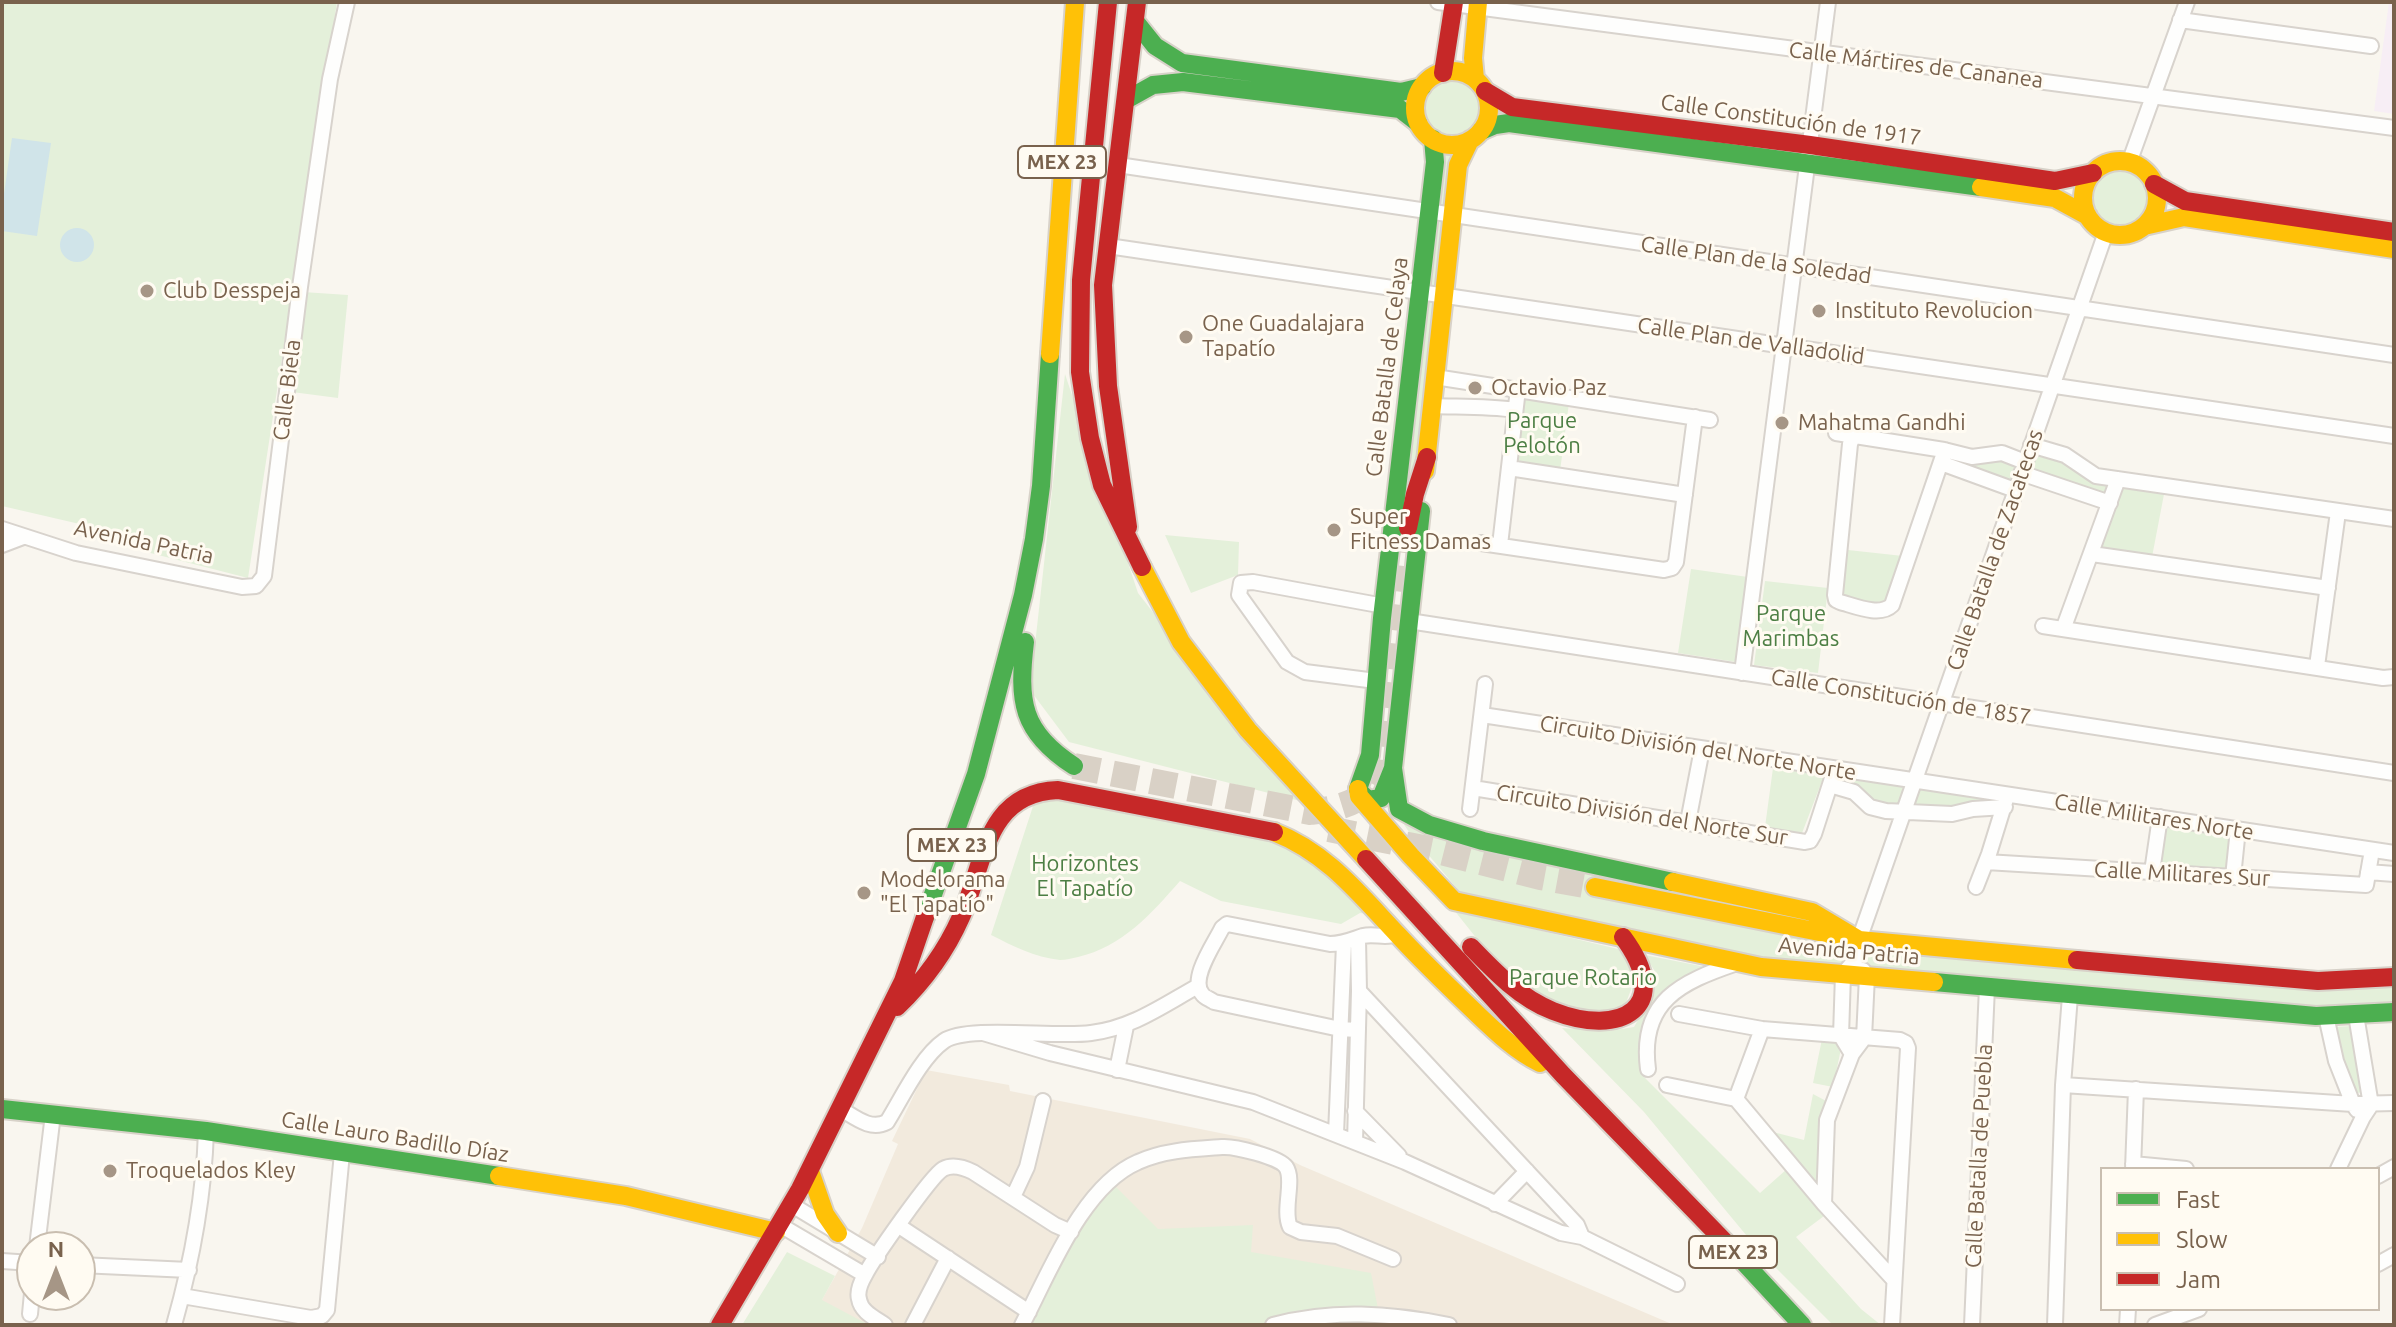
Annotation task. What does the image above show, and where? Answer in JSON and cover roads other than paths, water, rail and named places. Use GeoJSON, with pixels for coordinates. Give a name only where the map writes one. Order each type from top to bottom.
{"type":"FeatureCollection","features":[{"type":"Feature","properties":{"kind":"main road","name":"MEX 23"},"geometry":{"type":"LineString","coordinates":[[720,1325],[792,1205],[903,981],[972,789],[1023,595],[1041,486],[1072,2]]}},
{"type":"Feature","properties":{"kind":"main road","name":"MEX 23"},"geometry":{"type":"LineString","coordinates":[[1108,2],[1081,280],[1080,372],[1090,438],[1102,485],[1131,547],[1181,642],[1248,730],[1563,1075],[1665,1178],[1802,1325]]}},
{"type":"Feature","properties":{"kind":"main road"},"geometry":{"type":"LineString","coordinates":[[1443,73],[1447,58],[1448,3]]}},
{"type":"Feature","properties":{"kind":"main road"},"geometry":{"type":"LineString","coordinates":[[1358,789],[1368,800],[1381,798],[1393,768],[1458,165],[1489,112],[1473,58],[1478,5]]}},
{"type":"Feature","properties":{"kind":"main road"},"geometry":{"type":"LineString","coordinates":[[1131,547],[1108,386],[1103,285],[1136,11]]}},
{"type":"Feature","properties":{"kind":"main road"},"geometry":{"type":"LineString","coordinates":[[1136,11],[1141,31],[1156,48],[1182,63],[1401,92],[1422,87]]}},
{"type":"Feature","properties":{"kind":"main road"},"geometry":{"type":"LineString","coordinates":[[1418,123],[1415,111],[1417,98],[1431,78],[1443,73],[1465,73],[1480,85]]}},
{"type":"Feature","properties":{"kind":"main road"},"geometry":{"type":"LineString","coordinates":[[1126,100],[1143,89],[1162,83],[1203,83],[1400,109],[1433,139],[1445,144],[1458,144],[1476,136]]}},
{"type":"Feature","properties":{"kind":"main road","name":"Calle Constitución de 1917"},"geometry":{"type":"LineString","coordinates":[[1480,85],[1512,107],[1809,153],[2055,198],[2088,216]]}},
{"type":"Feature","properties":{"kind":"main road","name":"Calle Constitución de 1917"},"geometry":{"type":"LineString","coordinates":[[1476,136],[1495,125],[1509,123],[2055,181],[2093,173]]}},
{"type":"Feature","properties":{"kind":"main road","name":"Calle Batalla de Celaya"},"geometry":{"type":"LineString","coordinates":[[1358,789],[1370,755],[1435,162],[1433,139]]}},
{"type":"Feature","properties":{"kind":"main road"},"geometry":{"type":"LineString","coordinates":[[2144,226],[2156,206],[2154,184],[2148,174],[2129,163],[2110,163],[2093,173],[2086,182],[2084,205],[2092,223],[2106,232],[2126,234],[2144,226],[2184,217],[2394,249]]}},
{"type":"Feature","properties":{"kind":"main road"},"geometry":{"type":"LineString","coordinates":[[2154,184],[2185,201],[2394,232]]}},
{"type":"Feature","properties":{"kind":"main road"},"geometry":{"type":"LineString","coordinates":[[1408,528],[1427,457]]}},
{"type":"Feature","properties":{"kind":"main road"},"geometry":{"type":"LineString","coordinates":[[920,932],[958,876],[985,816],[997,799],[1025,781],[1072,772],[1039,737],[1027,716],[1021,694],[1034,539]]}},
{"type":"Feature","properties":{"kind":"main road","name":"Avenida Patria"},"geometry":{"type":"LineString","coordinates":[[1393,768],[1399,809],[1429,825],[1483,841],[1812,912],[1857,949],[2187,969],[2318,981],[2394,977]]}},
{"type":"Feature","properties":{"kind":"main road","name":"Avenida Patria"},"geometry":{"type":"LineString","coordinates":[[1358,789],[1359,796],[1454,901],[1761,967],[2326,1016],[2394,1012]]}},
{"type":"Feature","properties":{"kind":"main road"},"geometry":{"type":"LineString","coordinates":[[885,1017],[914,990],[945,947],[970,898],[1000,817],[1022,798],[1040,792],[1067,791],[1283,834],[1309,847],[1334,865],[1397,934],[1500,1036],[1531,1059],[1563,1075]]}},
{"type":"Feature","properties":{"kind":"main road"},"geometry":{"type":"LineString","coordinates":[[1304,791],[1373,905]]}},
{"type":"Feature","properties":{"kind":"main road"},"geometry":{"type":"LineString","coordinates":[[1373,864],[1419,895],[1494,972],[1537,1004],[1572,1017],[1601,1022],[1618,1021],[1637,1004],[1645,979],[1643,967],[1623,937]]}},
{"type":"Feature","properties":{"kind":"main road"},"geometry":{"type":"LineString","coordinates":[[1595,887],[1857,949]]}},
{"type":"Feature","properties":{"kind":"main road"},"geometry":{"type":"LineString","coordinates":[[2183,1004],[2187,969]]}},
{"type":"Feature","properties":{"kind":"main road","name":"Calle Lauro Badillo Díaz"},"geometry":{"type":"LineString","coordinates":[[2,1109],[206,1131],[626,1196],[778,1229]]}},
{"type":"Feature","properties":{"kind":"main road"},"geometry":{"type":"LineString","coordinates":[[810,1171],[825,1214],[838,1233]]}},
{"type":"Feature","properties":{"kind":"street","name":"Calle Biela"},"geometry":{"type":"LineString","coordinates":[[256,586],[264,576],[330,79],[347,2]]}},
{"type":"Feature","properties":{"kind":"street"},"geometry":{"type":"LineString","coordinates":[[1742,673],[1828,2]]}},
{"type":"Feature","properties":{"kind":"street"},"geometry":{"type":"LineString","coordinates":[[2129,163],[2187,2]]}},
{"type":"Feature","properties":{"kind":"street","name":"Calle Mártires de Cananea"},"geometry":{"type":"LineString","coordinates":[[1448,3],[2394,128]]}},
{"type":"Feature","properties":{"kind":"street"},"geometry":{"type":"LineString","coordinates":[[2180,20],[2371,46]]}},
{"type":"Feature","properties":{"kind":"street","name":"Calle Plan de la Soledad"},"geometry":{"type":"LineString","coordinates":[[1118,165],[2394,355]]}},
{"type":"Feature","properties":{"kind":"street","name":"Calle Batalla de Zacatecas"},"geometry":{"type":"LineString","coordinates":[[1843,974],[1857,949],[2106,232]]}},
{"type":"Feature","properties":{"kind":"street","name":"Calle Plan de Valladolid"},"geometry":{"type":"LineString","coordinates":[[1108,246],[2394,436]]}},
{"type":"Feature","properties":{"kind":"street"},"geometry":{"type":"LineString","coordinates":[[1435,377],[1703,418],[1685,495],[1676,562],[1672,568],[1664,570],[1481,543]]}},
{"type":"Feature","properties":{"kind":"street"},"geometry":{"type":"LineString","coordinates":[[1500,545],[1518,389]]}},
{"type":"Feature","properties":{"kind":"street"},"geometry":{"type":"LineString","coordinates":[[1432,406],[1492,406],[1515,410]]}},
{"type":"Feature","properties":{"kind":"street"},"geometry":{"type":"LineString","coordinates":[[1836,433],[1862,436],[1943,456],[2015,490]]}},
{"type":"Feature","properties":{"kind":"street"},"geometry":{"type":"LineString","coordinates":[[1853,436],[1836,600],[1881,611],[1892,605],[1943,456]]}},
{"type":"Feature","properties":{"kind":"street"},"geometry":{"type":"LineString","coordinates":[[2031,445],[2065,455],[2096,476],[2394,519]]}},
{"type":"Feature","properties":{"kind":"street"},"geometry":{"type":"LineString","coordinates":[[1943,456],[1972,457],[2002,453],[2023,467],[2110,503]]}},
{"type":"Feature","properties":{"kind":"street"},"geometry":{"type":"LineString","coordinates":[[1509,468],[1685,495]]}},
{"type":"Feature","properties":{"kind":"street"},"geometry":{"type":"LineString","coordinates":[[2065,629],[2118,479]]}},
{"type":"Feature","properties":{"kind":"street"},"geometry":{"type":"LineString","coordinates":[[2317,666],[2338,512]]}},
{"type":"Feature","properties":{"kind":"street","name":"Avenida Patria"},"geometry":{"type":"LineString","coordinates":[[2,529],[76,553],[242,587],[256,586]]}},
{"type":"Feature","properties":{"kind":"street"},"geometry":{"type":"LineString","coordinates":[[2,545],[23,537]]}},
{"type":"Feature","properties":{"kind":"street"},"geometry":{"type":"LineString","coordinates":[[2092,554],[2328,588]]}},
{"type":"Feature","properties":{"kind":"street"},"geometry":{"type":"LineString","coordinates":[[1376,681],[1295,668],[1287,662],[1239,595],[1239,588],[1241,583],[1253,582],[1384,606]]}},
{"type":"Feature","properties":{"kind":"street","name":"Calle Constitución de 1857"},"geometry":{"type":"LineString","coordinates":[[1409,621],[2394,773]]}},
{"type":"Feature","properties":{"kind":"street"},"geometry":{"type":"LineString","coordinates":[[2043,626],[2383,678],[2394,676]]}},
{"type":"Feature","properties":{"kind":"street"},"geometry":{"type":"LineString","coordinates":[[1470,809],[1485,684]]}},
{"type":"Feature","properties":{"kind":"street","name":"Circuito División del Norte Norte"},"geometry":{"type":"LineString","coordinates":[[1482,715],[1914,780]]}},
{"type":"Feature","properties":{"kind":"street"},"geometry":{"type":"LineString","coordinates":[[1688,822],[1702,749]]}},
{"type":"Feature","properties":{"kind":"street"},"geometry":{"type":"LineString","coordinates":[[1835,769],[1830,785],[1858,794],[1870,807],[1886,811],[1952,814],[2006,801]]}},
{"type":"Feature","properties":{"kind":"street","name":"Calle Militares Norte"},"geometry":{"type":"LineString","coordinates":[[1914,780],[2006,801],[2160,817],[2394,853]]}},
{"type":"Feature","properties":{"kind":"street","name":"Circuito División del Norte Sur"},"geometry":{"type":"LineString","coordinates":[[1473,788],[1799,842],[1810,841],[1830,785]]}},
{"type":"Feature","properties":{"kind":"street"},"geometry":{"type":"LineString","coordinates":[[1976,887],[2006,801]]}},
{"type":"Feature","properties":{"kind":"street"},"geometry":{"type":"LineString","coordinates":[[2152,872],[2160,817]]}},
{"type":"Feature","properties":{"kind":"street"},"geometry":{"type":"LineString","coordinates":[[2233,877],[2238,829]]}},
{"type":"Feature","properties":{"kind":"street"},"geometry":{"type":"LineString","coordinates":[[2368,872],[2372,850]]}},
{"type":"Feature","properties":{"kind":"street","name":"Calle Militares Sur"},"geometry":{"type":"LineString","coordinates":[[1986,862],[2366,885],[2368,872],[2394,874]]}},
{"type":"Feature","properties":{"kind":"street"},"geometry":{"type":"LineString","coordinates":[[1357,1030],[1214,1002],[1203,996],[1198,986],[1199,974],[1222,928],[1227,924],[1330,944],[1366,935],[1390,937],[1397,934]]}},
{"type":"Feature","properties":{"kind":"street"},"geometry":{"type":"LineString","coordinates":[[1351,941],[1359,991],[1355,1142]]}},
{"type":"Feature","properties":{"kind":"street"},"geometry":{"type":"LineString","coordinates":[[1336,1134],[1340,1029],[1351,941]]}},
{"type":"Feature","properties":{"kind":"street"},"geometry":{"type":"LineString","coordinates":[[1824,1204],[1827,1120],[1852,1054],[1864,1038],[1867,976],[1857,949]]}},
{"type":"Feature","properties":{"kind":"street"},"geometry":{"type":"LineString","coordinates":[[1648,1069],[1647,1039],[1652,1022],[1664,1002],[1676,989],[1738,962]]}},
{"type":"Feature","properties":{"kind":"street"},"geometry":{"type":"LineString","coordinates":[[1843,974],[1841,1036],[1852,1054]]}},
{"type":"Feature","properties":{"kind":"street"},"geometry":{"type":"LineString","coordinates":[[839,1108],[869,1125],[879,1126],[887,1122],[927,1059],[944,1041],[961,1034],[1090,1034],[1126,1026],[1198,986]]}},
{"type":"Feature","properties":{"kind":"street","name":"Calle Batalla de Puebla"},"geometry":{"type":"LineString","coordinates":[[1972,1325],[1987,987]]}},
{"type":"Feature","properties":{"kind":"street"},"geometry":{"type":"LineString","coordinates":[[1359,991],[1577,1225],[1582,1237]]}},
{"type":"Feature","properties":{"kind":"street"},"geometry":{"type":"LineString","coordinates":[[2055,1325],[2063,1085],[2070,996]]}},
{"type":"Feature","properties":{"kind":"street"},"geometry":{"type":"LineString","coordinates":[[1679,1014],[1762,1029],[1900,1040],[1906,1043],[1892,1325]]}},
{"type":"Feature","properties":{"kind":"street"},"geometry":{"type":"LineString","coordinates":[[2339,1167],[2367,1111],[2356,1015]]}},
{"type":"Feature","properties":{"kind":"street"},"geometry":{"type":"LineString","coordinates":[[2326,1016],[2336,1061],[2353,1104]]}},
{"type":"Feature","properties":{"kind":"street"},"geometry":{"type":"LineString","coordinates":[[1117,1070],[1126,1026]]}},
{"type":"Feature","properties":{"kind":"street"},"geometry":{"type":"LineString","coordinates":[[1736,1099],[1762,1029]]}},
{"type":"Feature","properties":{"kind":"street"},"geometry":{"type":"LineString","coordinates":[[983,1033],[1050,1053],[1253,1102],[1405,1162],[1561,1233],[1582,1237],[1677,1284]]}},
{"type":"Feature","properties":{"kind":"street"},"geometry":{"type":"LineString","coordinates":[[1050,1053],[1055,1036]]}},
{"type":"Feature","properties":{"kind":"street"},"geometry":{"type":"LineString","coordinates":[[1667,1085],[1736,1099],[1824,1204],[1894,1280]]}},
{"type":"Feature","properties":{"kind":"street"},"geometry":{"type":"LineString","coordinates":[[2063,1085],[2353,1104],[2367,1111],[2394,1103]]}},
{"type":"Feature","properties":{"kind":"street"},"geometry":{"type":"LineString","coordinates":[[2133,1166],[2136,1089]]}},
{"type":"Feature","properties":{"kind":"street"},"geometry":{"type":"LineString","coordinates":[[1013,1197],[1027,1167],[1043,1101]]}},
{"type":"Feature","properties":{"kind":"street"},"geometry":{"type":"LineString","coordinates":[[1355,1111],[1405,1162]]}},
{"type":"Feature","properties":{"kind":"street"},"geometry":{"type":"LineString","coordinates":[[39,1231],[53,1114]]}},
{"type":"Feature","properties":{"kind":"street"},"geometry":{"type":"LineString","coordinates":[[174,1325],[189,1270],[204,1173],[206,1131]]}},
{"type":"Feature","properties":{"kind":"street"},"geometry":{"type":"LineString","coordinates":[[899,1226],[948,1258],[1025,1319],[1071,1232],[1090,1202],[1113,1178],[1137,1162],[1163,1154],[1231,1146],[1278,1160],[1286,1166],[1289,1174],[1286,1219],[1290,1227],[1301,1232],[1337,1236],[1393,1259]]}},
{"type":"Feature","properties":{"kind":"street"},"geometry":{"type":"LineString","coordinates":[[182,1296],[311,1318],[322,1316],[327,1310],[342,1153]]}},
{"type":"Feature","properties":{"kind":"street"},"geometry":{"type":"LineString","coordinates":[[885,1325],[865,1311],[860,1303],[859,1290],[865,1275],[933,1177],[950,1167],[963,1167],[1071,1232]]}},
{"type":"Feature","properties":{"kind":"street"},"geometry":{"type":"LineString","coordinates":[[1495,1204],[1527,1171]]}},
{"type":"Feature","properties":{"kind":"street"},"geometry":{"type":"LineString","coordinates":[[792,1205],[878,1257]]}},
{"type":"Feature","properties":{"kind":"street"},"geometry":{"type":"LineString","coordinates":[[778,1229],[865,1275]]}},
{"type":"Feature","properties":{"kind":"street"},"geometry":{"type":"LineString","coordinates":[[913,1325],[948,1258]]}},
{"type":"Feature","properties":{"kind":"street"},"geometry":{"type":"LineString","coordinates":[[96,1266],[189,1270]]}},
{"type":"Feature","properties":{"kind":"street"},"geometry":{"type":"LineString","coordinates":[[2155,1325],[2194,1311]]}},
{"type":"Feature","properties":{"kind":"street"},"geometry":{"type":"LineString","coordinates":[[1273,1325],[1346,1313],[1396,1315],[1449,1325]]}},
{"type":"Feature","properties":{"kind":"tunnel"},"geometry":{"type":"LineString","coordinates":[[1074,766],[1310,812],[1342,806],[1358,799],[1371,788],[1381,764],[1408,528]]}},
{"type":"Feature","properties":{"kind":"tunnel"},"geometry":{"type":"LineString","coordinates":[[1329,829],[1595,887]]}},
{"type":"Feature","properties":{"kind":"place","name":"Club Desspeja"},"geometry":{"type":"Point","coordinates":[147,291]}},
{"type":"Feature","properties":{"kind":"place","name":"Instituto Revolucion"},"geometry":{"type":"Point","coordinates":[1819,311]}},
{"type":"Feature","properties":{"kind":"place","name":"One Guadalajara Tapatío"},"geometry":{"type":"Point","coordinates":[1186,337]}},
{"type":"Feature","properties":{"kind":"place","name":"Octavio Paz"},"geometry":{"type":"Point","coordinates":[1475,388]}},
{"type":"Feature","properties":{"kind":"place","name":"Mahatma Gandhi"},"geometry":{"type":"Point","coordinates":[1782,423]}},
{"type":"Feature","properties":{"kind":"place","name":"Super Fitness Damas"},"geometry":{"type":"Point","coordinates":[1334,530]}},
{"type":"Feature","properties":{"kind":"place","name":"Modelorama \"El Tapatío\""},"geometry":{"type":"Point","coordinates":[864,893]}},
{"type":"Feature","properties":{"kind":"place","name":"Troquelados Kley"},"geometry":{"type":"Point","coordinates":[110,1171]}},
{"type":"Feature","properties":{"kind":"park label","name":"Parque Pelotón"},"geometry":{"type":"Point","coordinates":[1542,434]}},
{"type":"Feature","properties":{"kind":"park label","name":"Parque Marimbas"},"geometry":{"type":"Point","coordinates":[1791,626]}},
{"type":"Feature","properties":{"kind":"park label","name":"Horizontes El Tapatío"},"geometry":{"type":"Point","coordinates":[1085,876]}},
{"type":"Feature","properties":{"kind":"park label","name":"Parque Rotario"},"geometry":{"type":"Point","coordinates":[1583,978]}}]}
